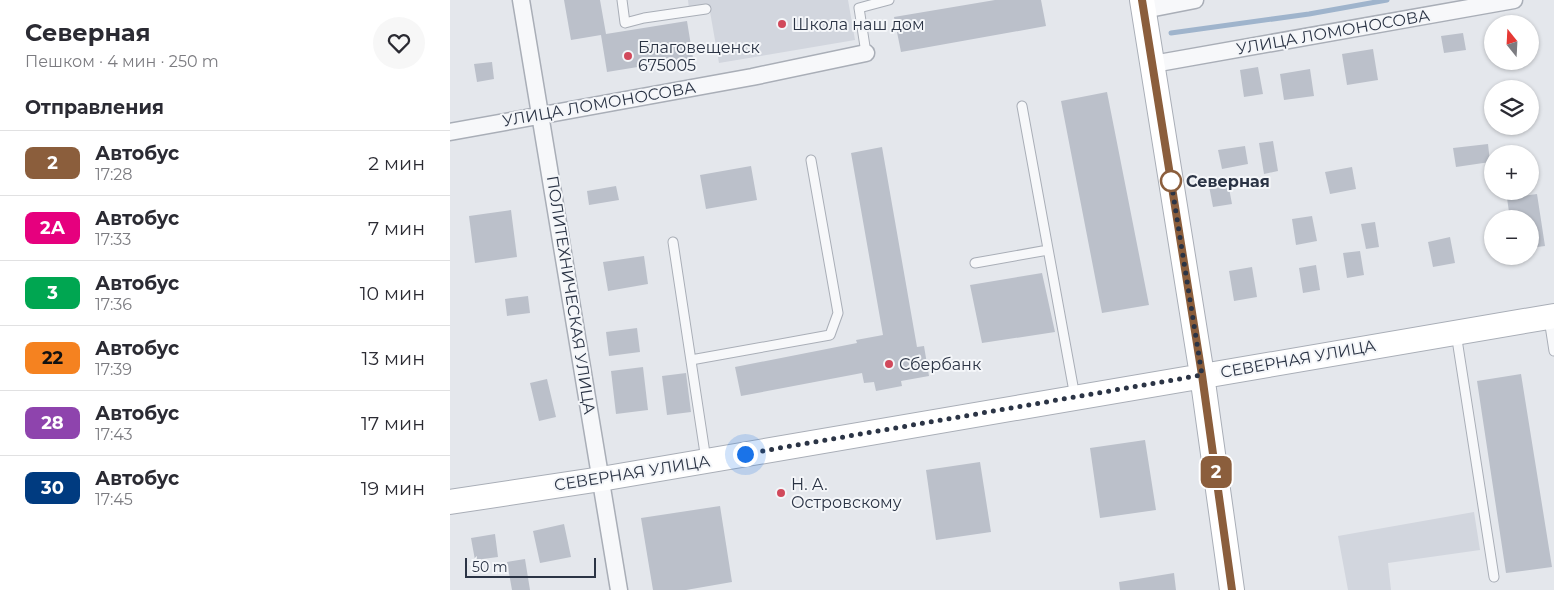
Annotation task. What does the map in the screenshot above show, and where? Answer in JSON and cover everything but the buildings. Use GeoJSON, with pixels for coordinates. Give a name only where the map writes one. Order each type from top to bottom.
{"type":"FeatureCollection","features":[{"type":"Feature","properties":{"kind":"main road"},"geometry":{"type":"LineString","coordinates":[[1143,5],[1202,375],[1232,590]]}},
{"type":"Feature","properties":{"kind":"main road","name":"СЕВЕРНАЯ УЛИЦА"},"geometry":{"type":"LineString","coordinates":[[450,502],[601,479],[1551,316]]}},
{"type":"Feature","properties":{"kind":"street","name":"ПОЛИТЕХНИЧЕСКАЯ УЛИЦА"},"geometry":{"type":"LineString","coordinates":[[521,0],[618,590]]}},
{"type":"Feature","properties":{"kind":"street"},"geometry":{"type":"LineString","coordinates":[[1143,5],[1195,0]]}},
{"type":"Feature","properties":{"kind":"street","name":"УЛИЦА ЛОМОНОСОВА"},"geometry":{"type":"LineString","coordinates":[[1153,64],[1514,0]]}},
{"type":"Feature","properties":{"kind":"street","name":"УЛИЦА ЛОМОНОСОВА"},"geometry":{"type":"LineString","coordinates":[[450,132],[752,77],[866,53]]}},
{"type":"Feature","properties":{"kind":"lane"},"geometry":{"type":"LineString","coordinates":[[622,0],[625,23],[706,8]]}},
{"type":"Feature","properties":{"kind":"lane"},"geometry":{"type":"LineString","coordinates":[[866,53],[859,8],[889,0]]}},
{"type":"Feature","properties":{"kind":"lane"},"geometry":{"type":"LineString","coordinates":[[1022,106],[1075,397]]}},
{"type":"Feature","properties":{"kind":"lane"},"geometry":{"type":"LineString","coordinates":[[691,360],[830,335],[838,313],[811,160]]}},
{"type":"Feature","properties":{"kind":"lane"},"geometry":{"type":"LineString","coordinates":[[673,242],[706,461]]}},
{"type":"Feature","properties":{"kind":"lane"},"geometry":{"type":"LineString","coordinates":[[976,263],[1048,250]]}},
{"type":"Feature","properties":{"kind":"lane"},"geometry":{"type":"LineString","coordinates":[[1551,316],[1554,350]]}},
{"type":"Feature","properties":{"kind":"lane"},"geometry":{"type":"LineString","coordinates":[[1456,333],[1494,578]]}},
{"type":"Feature","properties":{"kind":"shaded area","name":"Школа наш дом"},"geometry":{"type":"Polygon","coordinates":[[[688,0],[848,0],[855,40],[719,63],[709,6],[689,9],[688,0]]]}},
{"type":"Feature","properties":{"kind":"shaded area"},"geometry":{"type":"Polygon","coordinates":[[[1474,512],[1480,550],[1388,563],[1391,590],[1348,590],[1338,536],[1474,512]]]}},
{"type":"Feature","properties":{"kind":"waterway"},"geometry":{"type":"LineString","coordinates":[[1171,33],[1309,14],[1387,0]]}},
{"type":"Feature","properties":{"kind":"bus line","name":"2"},"geometry":{"type":"LineString","coordinates":[[1142,0],[1202,375],[1232,590]]}},
{"type":"Feature","properties":{"kind":"place","name":"Школа наш дом"},"geometry":{"type":"Point","coordinates":[782,24]}},
{"type":"Feature","properties":{"kind":"place","name":"Благовещенск 675005"},"geometry":{"type":"Point","coordinates":[628,56]}},
{"type":"Feature","properties":{"kind":"place","name":"Северная"},"geometry":{"type":"Point","coordinates":[1171,181]}},
{"type":"Feature","properties":{"kind":"place","name":"Сбербанк"},"geometry":{"type":"Point","coordinates":[889,364]}},
{"type":"Feature","properties":{"kind":"place","name":"Н. А. Островскому"},"geometry":{"type":"Point","coordinates":[781,493]}},
{"type":"Feature","properties":{"kind":"route"},"geometry":{"type":"LineString","coordinates":[[745,454],[1202,375],[1171,181]]}}]}
